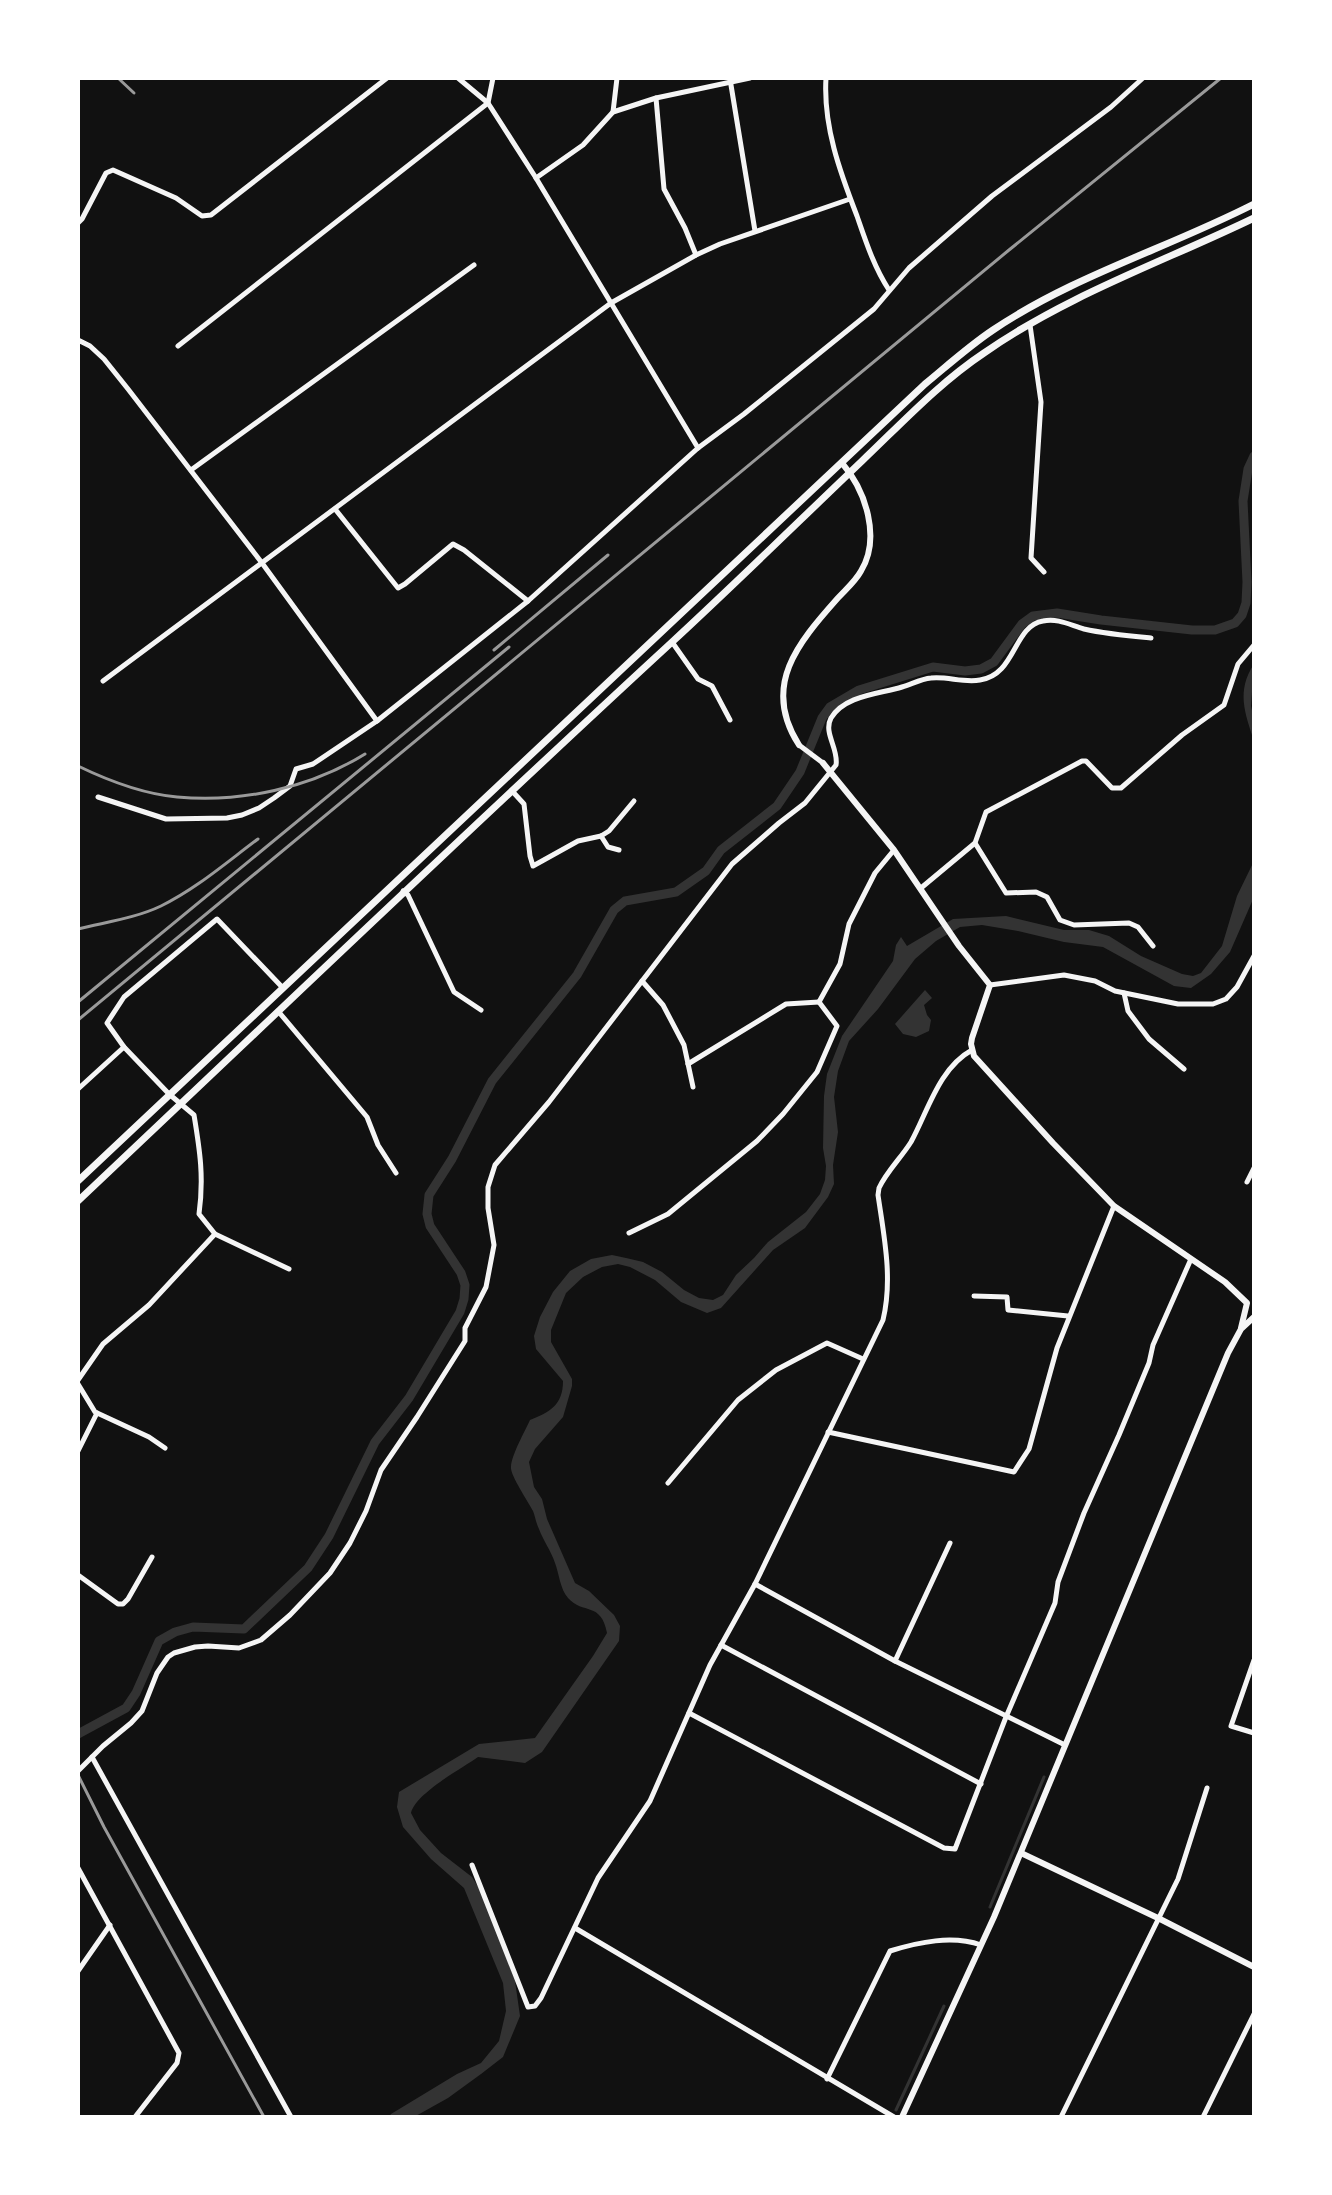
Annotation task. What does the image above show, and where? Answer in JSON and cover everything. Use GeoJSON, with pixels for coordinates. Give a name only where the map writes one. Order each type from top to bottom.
{"type":"FeatureCollection","features":[{"type":"Feature","properties":{"kind":"main road"},"geometry":{"type":"LineString","coordinates":[[78,1181],[925,384],[994,329],[1086,279],[1204,229],[1254,204]]}},
{"type":"Feature","properties":{"kind":"main road"},"geometry":{"type":"LineString","coordinates":[[78,1201],[931,395],[979,356],[1092,291],[1254,218]]}},
{"type":"Feature","properties":{"kind":"main road"},"geometry":{"type":"LineString","coordinates":[[773,528],[784,536]]}},
{"type":"Feature","properties":{"kind":"street"},"geometry":{"type":"LineString","coordinates":[[78,223],[106,173],[113,170],[176,198],[202,216],[211,215],[387,78]]}},
{"type":"Feature","properties":{"kind":"street"},"geometry":{"type":"LineString","coordinates":[[458,78],[488,103],[698,448]]}},
{"type":"Feature","properties":{"kind":"street"},"geometry":{"type":"LineString","coordinates":[[178,346],[488,103],[493,78]]}},
{"type":"Feature","properties":{"kind":"street"},"geometry":{"type":"LineString","coordinates":[[613,112],[617,78]]}},
{"type":"Feature","properties":{"kind":"street"},"geometry":{"type":"LineString","coordinates":[[536,178],[583,145],[613,112],[656,98],[750,78]]}},
{"type":"Feature","properties":{"kind":"street"},"geometry":{"type":"LineString","coordinates":[[826,78],[831,138],[876,269],[889,290]]}},
{"type":"Feature","properties":{"kind":"street"},"geometry":{"type":"LineString","coordinates":[[98,797],[166,819],[227,818],[259,808],[290,786],[296,769],[313,764],[377,721],[528,601],[698,448],[874,309],[909,268],[992,196],[1111,107],[1143,78]]}},
{"type":"Feature","properties":{"kind":"street"},"geometry":{"type":"LineString","coordinates":[[730,80],[755,231]]}},
{"type":"Feature","properties":{"kind":"street"},"geometry":{"type":"LineString","coordinates":[[656,98],[664,189],[696,255]]}},
{"type":"Feature","properties":{"kind":"street"},"geometry":{"type":"LineString","coordinates":[[103,681],[611,303],[696,255],[850,199]]}},
{"type":"Feature","properties":{"kind":"street"},"geometry":{"type":"LineString","coordinates":[[191,470],[474,265]]}},
{"type":"Feature","properties":{"kind":"street"},"geometry":{"type":"LineString","coordinates":[[1030,325],[1041,402],[1031,558],[1044,572]]}},
{"type":"Feature","properties":{"kind":"street"},"geometry":{"type":"LineString","coordinates":[[78,340],[104,359],[262,563],[377,721]]}},
{"type":"Feature","properties":{"kind":"street"},"geometry":{"type":"LineString","coordinates":[[842,463],[865,502],[871,536],[868,556],[860,573],[810,629],[787,667],[783,706],[790,731],[799,745],[831,770],[894,850],[959,946],[990,985]]}},
{"type":"Feature","properties":{"kind":"street"},"geometry":{"type":"LineString","coordinates":[[335,509],[398,588],[453,544],[528,601]]}},
{"type":"Feature","properties":{"kind":"street"},"geometry":{"type":"LineString","coordinates":[[78,1771],[142,1711],[157,1673],[168,1657],[195,1647],[239,1648],[261,1640],[330,1573],[366,1511],[381,1470],[465,1341],[465,1328],[486,1287],[494,1245],[488,1187],[495,1165],[549,1102],[732,864],[805,803],[836,765],[828,725],[833,715],[867,695],[934,677],[967,681],[993,676],[1002,669],[1034,623],[1056,620],[1084,629],[1151,638]]}},
{"type":"Feature","properties":{"kind":"street"},"geometry":{"type":"LineString","coordinates":[[672,642],[698,679],[712,686],[730,720]]}},
{"type":"Feature","properties":{"kind":"street"},"geometry":{"type":"LineString","coordinates":[[921,888],[975,843],[986,812],[1082,761],[1086,761],[1112,788],[1121,788],[1182,735],[1224,705],[1238,664],[1254,645]]}},
{"type":"Feature","properties":{"kind":"street"},"geometry":{"type":"LineString","coordinates":[[513,792],[524,804],[533,866],[578,841],[609,831],[634,801]]}},
{"type":"Feature","properties":{"kind":"street"},"geometry":{"type":"LineString","coordinates":[[601,836],[608,847],[619,850]]}},
{"type":"Feature","properties":{"kind":"street"},"geometry":{"type":"LineString","coordinates":[[975,843],[1006,893],[1036,892],[1047,897],[1060,920],[1074,925],[1129,923],[1138,927],[1153,946]]}},
{"type":"Feature","properties":{"kind":"street"},"geometry":{"type":"LineString","coordinates":[[819,1002],[840,964],[849,924],[875,873],[894,850]]}},
{"type":"Feature","properties":{"kind":"street"},"geometry":{"type":"LineString","coordinates":[[403,891],[408,895],[454,992],[481,1010]]}},
{"type":"Feature","properties":{"kind":"street"},"geometry":{"type":"LineString","coordinates":[[282,987],[217,919],[124,997],[107,1023],[124,1047],[194,1115],[202,1163],[199,1214],[215,1234],[289,1269]]}},
{"type":"Feature","properties":{"kind":"street"},"geometry":{"type":"LineString","coordinates":[[990,985],[1064,975],[1095,981],[1115,991],[1178,1004],[1213,1004],[1226,999],[1237,987],[1254,956]]}},
{"type":"Feature","properties":{"kind":"street"},"geometry":{"type":"LineString","coordinates":[[642,981],[663,1005],[684,1045],[693,1087]]}},
{"type":"Feature","properties":{"kind":"street"},"geometry":{"type":"LineString","coordinates":[[990,985],[972,1038],[972,1050],[978,1061],[1114,1206],[1225,1282],[1254,1308]]}},
{"type":"Feature","properties":{"kind":"street"},"geometry":{"type":"LineString","coordinates":[[1124,993],[1128,1011],[1149,1039],[1184,1069]]}},
{"type":"Feature","properties":{"kind":"street"},"geometry":{"type":"LineString","coordinates":[[688,1064],[786,1004],[819,1002]]}},
{"type":"Feature","properties":{"kind":"street"},"geometry":{"type":"LineString","coordinates":[[629,1233],[668,1214],[757,1141],[783,1114],[817,1072],[837,1026],[819,1002]]}},
{"type":"Feature","properties":{"kind":"street"},"geometry":{"type":"LineString","coordinates":[[278,1011],[367,1117],[378,1145],[396,1173]]}},
{"type":"Feature","properties":{"kind":"street"},"geometry":{"type":"LineString","coordinates":[[78,1089],[124,1047]]}},
{"type":"Feature","properties":{"kind":"street"},"geometry":{"type":"LineString","coordinates":[[472,1865],[528,2007],[535,2006],[598,1878],[650,1801],[721,1645],[755,1584],[883,1320],[887,1265],[879,1188],[909,1144],[939,1085],[960,1057],[972,1050]]}},
{"type":"Feature","properties":{"kind":"street"},"geometry":{"type":"LineString","coordinates":[[1247,1182],[1254,1168]]}},
{"type":"Feature","properties":{"kind":"street"},"geometry":{"type":"LineString","coordinates":[[828,1432],[1014,1472],[1029,1449],[1068,1316],[1114,1206]]}},
{"type":"Feature","properties":{"kind":"street"},"geometry":{"type":"LineString","coordinates":[[165,1448],[149,1437],[97,1413],[78,1382],[103,1344],[149,1305],[215,1234]]}},
{"type":"Feature","properties":{"kind":"street"},"geometry":{"type":"LineString","coordinates":[[689,1713],[948,1850],[955,1849],[1006,1717],[1055,1603],[1058,1582],[1084,1513],[1191,1259]]}},
{"type":"Feature","properties":{"kind":"street"},"geometry":{"type":"LineString","coordinates":[[974,1296],[1007,1297],[1008,1310],[1068,1316]]}},
{"type":"Feature","properties":{"kind":"street"},"geometry":{"type":"LineString","coordinates":[[902,2117],[1021,1853],[1228,1353],[1241,1329],[1247,1303]]}},
{"type":"Feature","properties":{"kind":"street"},"geometry":{"type":"LineString","coordinates":[[1241,1329],[1254,1317]]}},
{"type":"Feature","properties":{"kind":"street"},"geometry":{"type":"LineString","coordinates":[[668,1483],[738,1400],[776,1370],[827,1343],[863,1359]]}},
{"type":"Feature","properties":{"kind":"street"},"geometry":{"type":"LineString","coordinates":[[78,1451],[97,1413]]}},
{"type":"Feature","properties":{"kind":"street"},"geometry":{"type":"LineString","coordinates":[[895,1661],[950,1543]]}},
{"type":"Feature","properties":{"kind":"street"},"geometry":{"type":"LineString","coordinates":[[78,1575],[118,1604],[123,1604],[152,1557]]}},
{"type":"Feature","properties":{"kind":"street"},"geometry":{"type":"LineString","coordinates":[[755,1584],[895,1661],[1066,1746]]}},
{"type":"Feature","properties":{"kind":"street"},"geometry":{"type":"LineString","coordinates":[[721,1645],[981,1784]]}},
{"type":"Feature","properties":{"kind":"street"},"geometry":{"type":"LineString","coordinates":[[1254,1660],[1231,1726],[1254,1733]]}},
{"type":"Feature","properties":{"kind":"street"},"geometry":{"type":"LineString","coordinates":[[92,1757],[291,2117]]}},
{"type":"Feature","properties":{"kind":"street"},"geometry":{"type":"LineString","coordinates":[[1061,2117],[1178,1879],[1207,1788]]}},
{"type":"Feature","properties":{"kind":"street"},"geometry":{"type":"LineString","coordinates":[[1021,1853],[1254,1967]]}},
{"type":"Feature","properties":{"kind":"street"},"geometry":{"type":"LineString","coordinates":[[78,1868],[179,2053],[177,2063],[135,2117]]}},
{"type":"Feature","properties":{"kind":"street"},"geometry":{"type":"LineString","coordinates":[[78,1971],[110,1925]]}},
{"type":"Feature","properties":{"kind":"street"},"geometry":{"type":"LineString","coordinates":[[575,1928],[894,2117]]}},
{"type":"Feature","properties":{"kind":"street"},"geometry":{"type":"LineString","coordinates":[[827,2079],[890,1951],[947,1940],[966,1940],[981,1945]]}},
{"type":"Feature","properties":{"kind":"street"},"geometry":{"type":"LineString","coordinates":[[1203,2117],[1254,2014]]}},
{"type":"Feature","properties":{"kind":"shaded area"},"geometry":{"type":"Polygon","coordinates":[[[1254,664],[1251,706],[1254,741],[1245,711],[1244,693],[1248,674],[1254,664]]]}},
{"type":"Feature","properties":{"kind":"shaded area"},"geometry":{"type":"Polygon","coordinates":[[[1254,861],[1254,897],[1230,952],[1211,974],[1191,988],[1174,986],[1103,947],[1018,931],[982,925],[960,927],[936,941],[915,959],[878,1009],[849,1041],[838,1071],[834,1097],[838,1132],[833,1165],[834,1184],[828,1197],[805,1228],[773,1250],[721,1308],[707,1313],[681,1302],[655,1280],[618,1264],[602,1267],[583,1277],[566,1293],[551,1330],[551,1342],[572,1379],[572,1386],[563,1417],[535,1449],[529,1462],[534,1487],[542,1499],[547,1519],[575,1583],[589,1591],[614,1615],[620,1626],[619,1641],[542,1752],[525,1763],[478,1757],[430,1790],[411,1813],[420,1830],[441,1853],[472,1877],[484,1896],[515,1981],[520,2016],[503,2057],[481,2074],[414,2117],[389,2117],[457,2074],[481,2063],[499,2041],[506,2011],[503,1983],[464,1888],[431,1859],[403,1827],[397,1807],[399,1792],[479,1744],[535,1738],[607,1633],[596,1612],[574,1603],[565,1594],[533,1511],[511,1471],[513,1457],[530,1420],[544,1414],[561,1396],[563,1381],[536,1349],[534,1336],[553,1292],[570,1271],[591,1259],[612,1255],[643,1262],[662,1272],[684,1290],[699,1298],[713,1300],[723,1295],[736,1275],[768,1242],[806,1212],[820,1194],[825,1180],[823,1148],[827,1074],[842,1036],[893,961],[901,937],[907,946],[953,919],[1006,916],[1064,930],[1089,930],[1109,936],[1141,956],[1193,976],[1201,973],[1222,946],[1237,896],[1254,861]]]}},
{"type":"Feature","properties":{"kind":"shaded area"},"geometry":{"type":"Polygon","coordinates":[[[925,990],[932,998],[924,1005],[931,1020],[929,1031],[916,1037],[903,1034],[895,1024],[925,990]]]}},
{"type":"Feature","properties":{"kind":"waterway"},"geometry":{"type":"LineString","coordinates":[[78,1734],[126,1708],[159,1641],[193,1627],[244,1629],[308,1568],[329,1536],[375,1442],[409,1398],[460,1312],[464,1299],[465,1285],[461,1273],[430,1226],[427,1214],[429,1195],[452,1159],[492,1081],[577,975],[614,910],[625,901],[676,892],[706,871],[721,850],[777,806],[800,772],[822,718],[830,707],[859,690],[933,667],[965,671],[981,669],[994,662],[1022,624],[1033,616],[1057,613],[1192,630],[1215,630],[1235,623],[1246,603],[1243,501],[1248,469],[1254,456]]}},
{"type":"Feature","properties":{"kind":"waterway"},"geometry":{"type":"LineString","coordinates":[[990,1907],[1044,1777]]}},
{"type":"Feature","properties":{"kind":"waterway"},"geometry":{"type":"LineString","coordinates":[[896,2110],[944,2006]]}},
{"type":"Feature","properties":{"kind":"railway"},"geometry":{"type":"LineString","coordinates":[[118,78],[134,93]]}},
{"type":"Feature","properties":{"kind":"railway"},"geometry":{"type":"LineString","coordinates":[[78,1020],[1221,78]]}},
{"type":"Feature","properties":{"kind":"railway"},"geometry":{"type":"LineString","coordinates":[[494,650],[608,555]]}},
{"type":"Feature","properties":{"kind":"railway"},"geometry":{"type":"LineString","coordinates":[[78,1002],[509,647]]}},
{"type":"Feature","properties":{"kind":"railway"},"geometry":{"type":"LineString","coordinates":[[78,766],[114,782],[152,793],[226,798],[298,784],[365,754]]}},
{"type":"Feature","properties":{"kind":"railway"},"geometry":{"type":"LineString","coordinates":[[78,929],[131,917],[161,906],[199,883],[258,839]]}},
{"type":"Feature","properties":{"kind":"railway"},"geometry":{"type":"LineString","coordinates":[[78,1775],[264,2117]]}}]}
